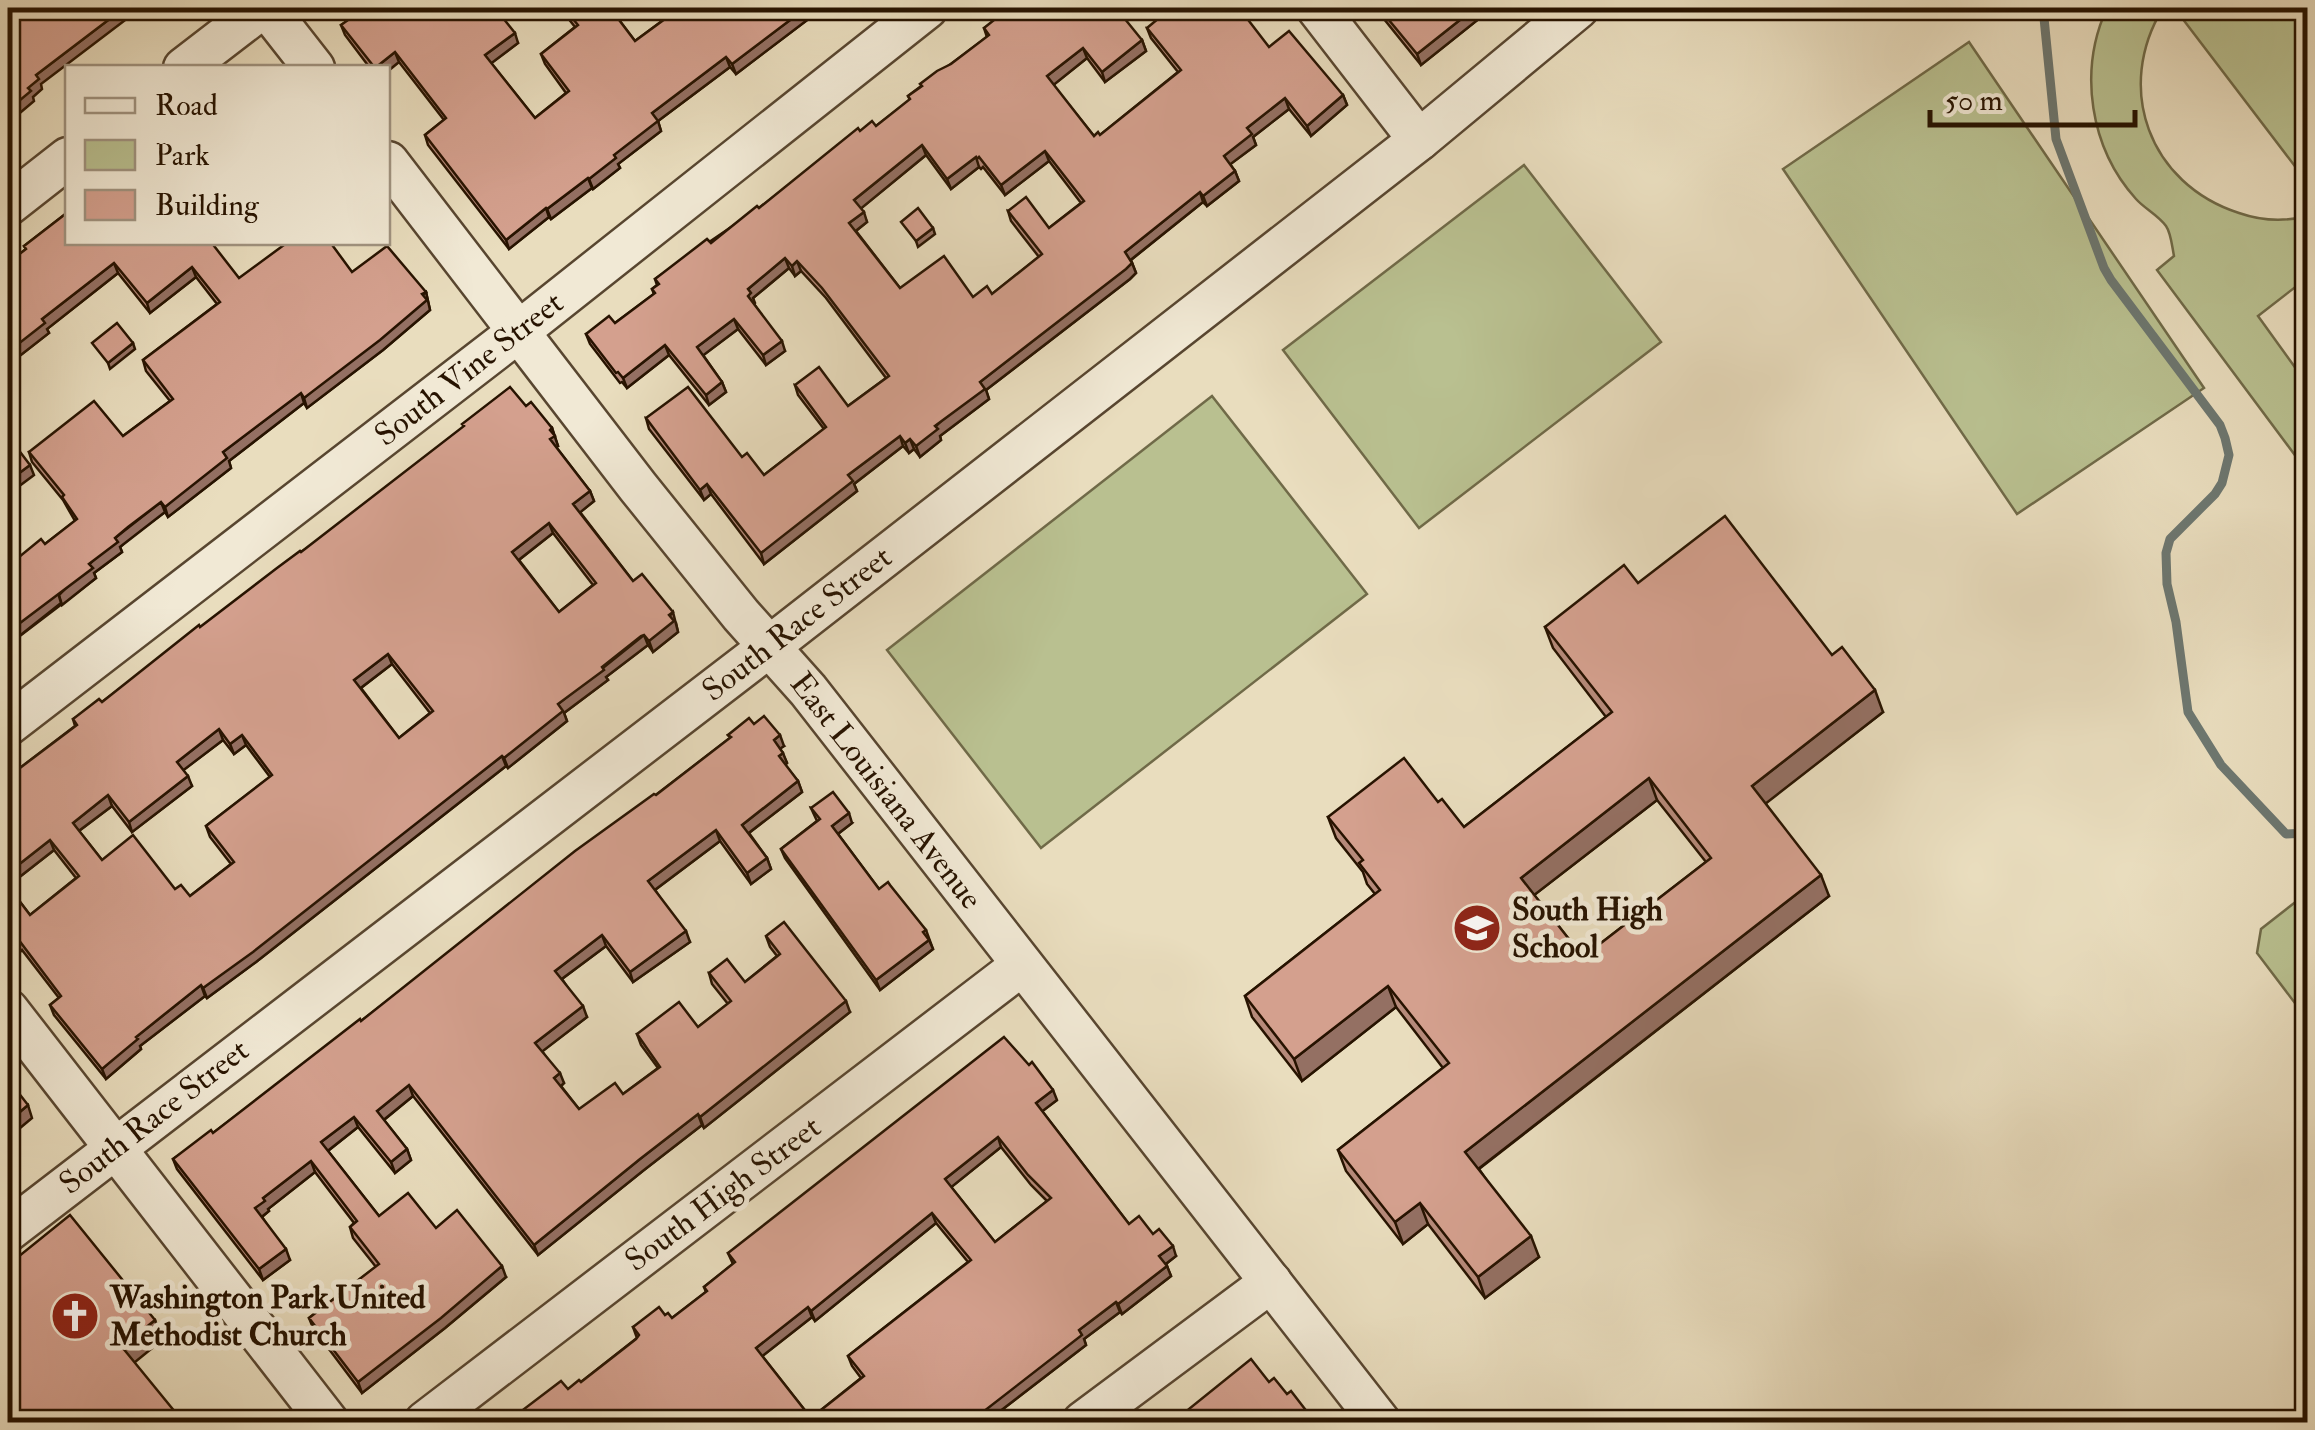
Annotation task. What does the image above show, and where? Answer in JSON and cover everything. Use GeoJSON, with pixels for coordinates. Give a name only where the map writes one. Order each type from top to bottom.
{"type":"FeatureCollection","features":[{"type":"Feature","properties":{"kind":"street"},"geometry":{"type":"LineString","coordinates":[[188,65],[264,8],[312,65]]}},
{"type":"Feature","properties":{"kind":"street","name":"South Vine Street"},"geometry":{"type":"LineString","coordinates":[[8,725],[518,332],[927,8]]}},
{"type":"Feature","properties":{"kind":"street"},"geometry":{"type":"LineString","coordinates":[[1317,8],[1419,140]]}},
{"type":"Feature","properties":{"kind":"street","name":"South Race Street"},"geometry":{"type":"LineString","coordinates":[[8,1231],[770,646],[1419,140],[1578,8]]}},
{"type":"Feature","properties":{"kind":"street"},"geometry":{"type":"LineString","coordinates":[[8,205],[65,160]]}},
{"type":"Feature","properties":{"kind":"street","name":"East Louisiana Avenue"},"geometry":{"type":"LineString","coordinates":[[390,165],[718,587],[808,690],[1380,1422]]}},
{"type":"Feature","properties":{"kind":"street","name":"South High Street"},"geometry":{"type":"LineString","coordinates":[[425,1422],[1022,965]]}},
{"type":"Feature","properties":{"kind":"street"},"geometry":{"type":"LineString","coordinates":[[8,1010],[328,1422]]}},
{"type":"Feature","properties":{"kind":"street"},"geometry":{"type":"LineString","coordinates":[[1083,1422],[1270,1282]]}},
{"type":"Feature","properties":{"kind":"green space"},"geometry":{"type":"Polygon","coordinates":[[[2107,8],[2163,8],[2149,39],[2142,70],[2142,100],[2149,130],[2162,156],[2182,180],[2208,199],[2248,216],[2281,220],[2307,216],[2307,278],[2258,316],[2307,384],[2307,462],[2303,466],[2157,270],[2174,256],[2168,229],[2136,199],[2108,156],[2093,108],[2091,83],[2098,32],[2107,8]]]}},
{"type":"Feature","properties":{"kind":"green space"},"geometry":{"type":"Polygon","coordinates":[[[2195,8],[2307,8],[2307,182],[2182,18],[2195,8]]]}},
{"type":"Feature","properties":{"kind":"green space"},"geometry":{"type":"Polygon","coordinates":[[[1969,42],[2204,388],[2017,514],[1783,169],[1969,42]]]}},
{"type":"Feature","properties":{"kind":"green space"},"geometry":{"type":"Polygon","coordinates":[[[1524,165],[1661,342],[1419,528],[1283,350],[1524,165]]]}},
{"type":"Feature","properties":{"kind":"green space"},"geometry":{"type":"Polygon","coordinates":[[[1212,396],[1367,594],[1041,848],[887,650],[1212,396]]]}},
{"type":"Feature","properties":{"kind":"green space"},"geometry":{"type":"Polygon","coordinates":[[[2307,893],[2307,1019],[2257,953],[2261,929],[2307,893]]]}},
{"type":"Feature","properties":{"kind":"building"},"geometry":{"type":"Polygon","coordinates":[[[25,8],[124,8],[36,75],[39,79],[28,88],[31,91],[8,110],[8,21],[25,8]]]}},
{"type":"Feature","properties":{"kind":"building"},"geometry":{"type":"Polygon","coordinates":[[[352,8],[495,8],[515,33],[485,55],[535,118],[569,91],[541,54],[578,25],[564,8],[610,8],[635,41],[673,13],[668,8],[806,8],[732,64],[726,57],[652,113],[658,121],[614,155],[616,158],[506,240],[425,135],[446,118],[395,52],[379,65],[373,65],[341,25],[348,20],[343,14],[352,8]]]}},
{"type":"Feature","properties":{"kind":"building"},"geometry":{"type":"Polygon","coordinates":[[[1017,8],[1030,18],[1050,8],[1116,8],[1142,40],[1102,72],[1083,48],[1047,76],[1094,136],[1181,70],[1147,28],[1171,8],[1239,8],[1269,47],[1289,31],[1343,95],[1307,126],[1285,98],[1247,128],[1252,134],[1224,156],[1235,171],[1203,196],[1200,192],[1125,252],[1132,263],[1126,269],[980,382],[985,389],[935,426],[938,429],[916,446],[910,439],[905,443],[900,436],[848,475],[853,481],[761,553],[707,484],[700,490],[646,418],[688,387],[742,457],[747,453],[764,475],[826,427],[795,385],[819,367],[848,406],[889,376],[822,288],[797,261],[792,266],[785,258],[748,289],[748,296],[782,341],[763,355],[734,319],[697,347],[722,382],[706,395],[665,345],[623,378],[586,334],[609,316],[615,323],[655,293],[652,289],[659,284],[655,279],[707,239],[711,243],[759,208],[858,128],[860,131],[872,121],[876,126],[910,99],[908,96],[920,84],[989,35],[984,28],[1004,12],[1007,15],[1017,8]],[[922,145],[854,200],[864,212],[849,223],[900,288],[944,256],[973,297],[987,286],[992,294],[1042,254],[1008,211],[1026,197],[1049,228],[1084,201],[1045,151],[1001,185],[979,157],[947,179],[922,145]]]}},
{"type":"Feature","properties":{"kind":"building"},"geometry":{"type":"Polygon","coordinates":[[[1379,8],[1475,8],[1417,54],[1379,8]]]}},
{"type":"Feature","properties":{"kind":"building"},"geometry":{"type":"Polygon","coordinates":[[[918,208],[933,228],[916,241],[901,222],[918,208]]]}},
{"type":"Feature","properties":{"kind":"building"},"geometry":{"type":"Polygon","coordinates":[[[65,214],[65,245],[213,245],[239,278],[284,245],[332,245],[352,272],[387,246],[426,292],[422,294],[427,300],[304,398],[301,393],[223,452],[227,458],[165,507],[161,502],[128,527],[115,538],[118,542],[89,564],[93,568],[8,632],[8,566],[41,539],[45,544],[77,519],[64,495],[29,452],[94,401],[123,436],[173,399],[143,360],[220,302],[192,267],[147,303],[114,263],[42,319],[45,323],[8,352],[8,263],[26,249],[24,246],[65,214]]]}},
{"type":"Feature","properties":{"kind":"building"},"geometry":{"type":"Polygon","coordinates":[[[117,323],[133,343],[108,363],[92,343],[117,323]]]}},
{"type":"Feature","properties":{"kind":"building"},"geometry":{"type":"Polygon","coordinates":[[[510,387],[526,406],[531,402],[552,428],[555,436],[550,439],[590,491],[573,504],[633,581],[642,574],[673,612],[669,615],[674,621],[649,641],[641,636],[558,704],[563,711],[253,952],[203,988],[201,985],[102,1069],[50,1005],[61,996],[8,930],[8,886],[30,915],[79,876],[50,840],[8,873],[8,777],[77,725],[73,719],[99,699],[102,702],[199,625],[301,552],[510,387]],[[549,523],[512,552],[559,612],[596,583],[549,523]],[[388,654],[354,680],[399,738],[433,711],[388,654]],[[219,729],[177,762],[188,776],[129,822],[108,795],[73,823],[102,860],[133,835],[175,889],[181,885],[190,896],[234,862],[206,826],[272,775],[242,735],[230,744],[219,729]]]}},
{"type":"Feature","properties":{"kind":"building"},"geometry":{"type":"Polygon","coordinates":[[[8,436],[30,465],[10,480],[8,477],[8,436]]]}},
{"type":"Feature","properties":{"kind":"building"},"geometry":{"type":"Polygon","coordinates":[[[1725,516],[1832,655],[1842,647],[1875,690],[1752,786],[1821,875],[1465,1152],[1531,1236],[1478,1277],[1420,1203],[1395,1222],[1338,1150],[1449,1063],[1388,986],[1294,1059],[1245,996],[1380,890],[1359,863],[1363,860],[1328,817],[1404,758],[1438,802],[1442,799],[1464,827],[1612,712],[1545,627],[1624,565],[1638,583],[1725,516]],[[1649,778],[1521,878],[1583,957],[1711,858],[1649,778]]]}},
{"type":"Feature","properties":{"kind":"building"},"geometry":{"type":"Polygon","coordinates":[[[764,716],[780,735],[774,740],[783,753],[779,756],[798,781],[742,825],[767,858],[747,873],[716,830],[648,881],[686,931],[630,972],[602,935],[555,971],[583,1006],[535,1043],[560,1073],[554,1078],[579,1109],[615,1083],[623,1094],[660,1067],[637,1034],[679,1002],[698,1027],[731,1001],[709,973],[727,959],[745,982],[780,954],[766,936],[784,922],[846,1001],[534,1245],[409,1085],[377,1111],[407,1149],[391,1162],[354,1117],[321,1142],[379,1216],[408,1193],[436,1228],[457,1210],[502,1266],[358,1382],[309,1318],[379,1264],[350,1227],[357,1221],[311,1161],[255,1208],[286,1249],[259,1269],[173,1159],[361,1021],[575,851],[731,737],[728,735],[749,718],[754,724],[764,716]]]}},
{"type":"Feature","properties":{"kind":"building"},"geometry":{"type":"Polygon","coordinates":[[[833,792],[849,813],[832,826],[879,889],[888,882],[926,930],[923,932],[929,940],[876,980],[781,849],[820,819],[811,808],[833,792]]]}},
{"type":"Feature","properties":{"kind":"building"},"geometry":{"type":"Polygon","coordinates":[[[1004,1037],[1029,1065],[1032,1062],[1053,1090],[1036,1103],[1129,1224],[1139,1216],[1153,1234],[1159,1229],[1173,1246],[1159,1256],[1167,1266],[1079,1330],[1082,1335],[970,1422],[507,1422],[561,1381],[568,1389],[581,1382],[636,1339],[639,1335],[633,1327],[659,1307],[672,1318],[707,1291],[704,1287],[735,1262],[728,1253],[1004,1037]],[[998,1137],[945,1179],[995,1242],[1051,1198],[998,1137]],[[932,1213],[811,1311],[808,1307],[756,1348],[811,1418],[864,1376],[848,1356],[971,1260],[932,1213]]]}},
{"type":"Feature","properties":{"kind":"building"},"geometry":{"type":"Polygon","coordinates":[[[14,1087],[28,1105],[8,1122],[8,1092],[14,1087]]]}},
{"type":"Feature","properties":{"kind":"building","name":"Washington Park United Methodist Church"},"geometry":{"type":"Polygon","coordinates":[[[70,1215],[155,1320],[122,1347],[180,1418],[174,1422],[8,1422],[8,1265],[70,1215]]]}},
{"type":"Feature","properties":{"kind":"building"},"geometry":{"type":"Polygon","coordinates":[[[1251,1359],[1269,1382],[1274,1378],[1287,1394],[1291,1391],[1308,1413],[1296,1422],[1174,1421],[1251,1359]]]}},
{"type":"Feature","properties":{"kind":"waterway"},"geometry":{"type":"LineString","coordinates":[[2043,8],[2056,139],[2104,268],[2220,425],[2229,455],[2215,494],[2170,539],[2166,553],[2167,584],[2188,712],[2221,765],[2286,834],[2308,833]]}},
{"type":"Feature","properties":{"kind":"place","name":"South High School"},"geometry":{"type":"Point","coordinates":[1477,928]}},
{"type":"Feature","properties":{"kind":"place","name":"Washington Park United Methodist Church"},"geometry":{"type":"Point","coordinates":[75,1316]}}]}
